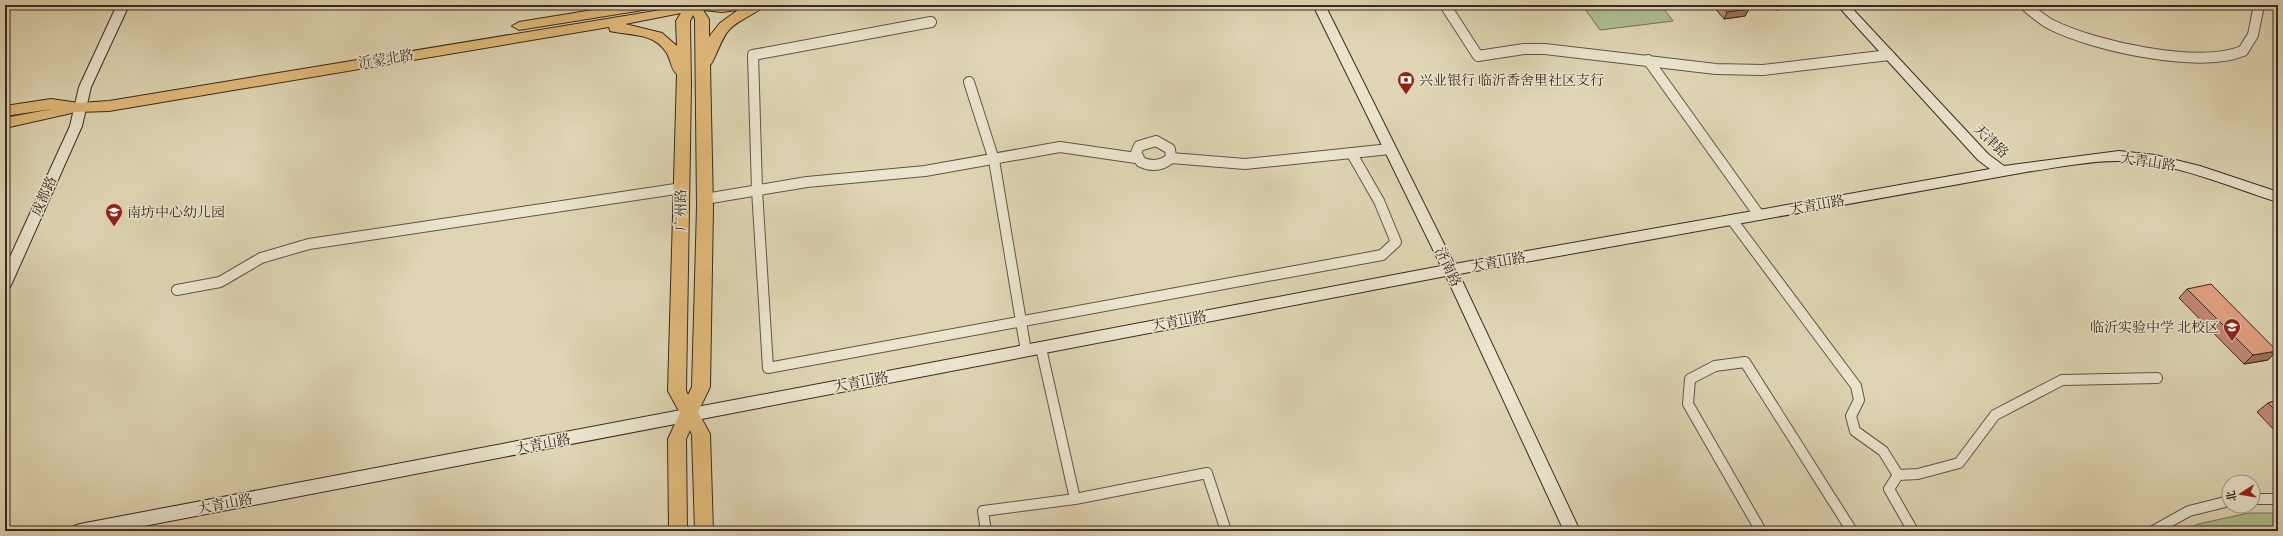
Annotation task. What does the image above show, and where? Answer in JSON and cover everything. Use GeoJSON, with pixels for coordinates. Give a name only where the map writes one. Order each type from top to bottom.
{"type":"FeatureCollection","features":[{"type":"Feature","properties":{"kind":"main road","name":"沂蒙北路"},"geometry":{"type":"LineString","coordinates":[[5,123],[46,116],[79,108],[113,96],[620,8],[649,5]]}},
{"type":"Feature","properties":{"kind":"main road","name":"沂蒙北路"},"geometry":{"type":"LineString","coordinates":[[689,5],[722,8],[741,5]]}},
{"type":"Feature","properties":{"kind":"main road","name":"沂蒙北路"},"geometry":{"type":"LineString","coordinates":[[5,111],[50,104],[79,108],[109,106],[668,13],[693,5]]}},
{"type":"Feature","properties":{"kind":"main road","name":"广州路"},"geometry":{"type":"LineString","coordinates":[[678,531],[677,439],[690,413],[701,387],[705,198],[702,19],[693,5],[683,21],[684,86],[677,391],[690,413],[701,434],[704,531]]}},
{"type":"Feature","properties":{"kind":"main road"},"geometry":{"type":"LineString","coordinates":[[703,82],[708,50],[716,35],[730,20],[758,5]]}},
{"type":"Feature","properties":{"kind":"main road"},"geometry":{"type":"LineString","coordinates":[[569,29],[631,29],[654,33],[666,42],[677,56],[684,86]]}},
{"type":"Feature","properties":{"kind":"street","name":"成都路"},"geometry":{"type":"LineString","coordinates":[[5,283],[76,126],[84,87],[123,5]]}},
{"type":"Feature","properties":{"kind":"street","name":"成都路"},"geometry":{"type":"LineString","coordinates":[[5,266],[68,127],[92,86],[127,5]]}},
{"type":"Feature","properties":{"kind":"street","name":"济南路"},"geometry":{"type":"LineString","coordinates":[[1319,5],[1450,270],[1572,531]]}},
{"type":"Feature","properties":{"kind":"street"},"geometry":{"type":"LineString","coordinates":[[1445,5],[1478,56],[1524,49],[1545,49],[1716,68],[1763,70],[1805,67],[1889,55]]}},
{"type":"Feature","properties":{"kind":"street","name":"天津路"},"geometry":{"type":"LineString","coordinates":[[1843,5],[1983,157],[2001,172]]}},
{"type":"Feature","properties":{"kind":"street","name":"天津路"},"geometry":{"type":"LineString","coordinates":[[1853,5],[1993,156],[2001,172]]}},
{"type":"Feature","properties":{"kind":"street"},"geometry":{"type":"LineString","coordinates":[[2025,5],[2037,16],[2056,27],[2086,39],[2190,59],[2219,57],[2243,51],[2253,40],[2259,5]]}},
{"type":"Feature","properties":{"kind":"street"},"geometry":{"type":"LineString","coordinates":[[931,22],[753,55],[757,190],[768,368],[1382,255],[1396,242],[1379,201],[1352,154]]}},
{"type":"Feature","properties":{"kind":"street"},"geometry":{"type":"LineString","coordinates":[[1648,60],[1759,215]]}},
{"type":"Feature","properties":{"kind":"street"},"geometry":{"type":"LineString","coordinates":[[969,82],[994,160],[1026,351]]}},
{"type":"Feature","properties":{"kind":"street"},"geometry":{"type":"LineString","coordinates":[[705,198],[807,182],[924,171],[994,160],[1060,147],[1136,158],[1144,165],[1155,167],[1168,162],[1171,158],[1171,151],[1168,146],[1156,141],[1139,146],[1135,151],[1136,158]]}},
{"type":"Feature","properties":{"kind":"street"},"geometry":{"type":"LineString","coordinates":[[1171,158],[1245,164],[1390,149]]}},
{"type":"Feature","properties":{"kind":"street","name":"大青山路"},"geometry":{"type":"LineString","coordinates":[[81,531],[611,431],[690,413],[1450,270],[2001,172],[2118,156],[2155,160],[2200,171],[2278,197]]}},
{"type":"Feature","properties":{"kind":"street"},"geometry":{"type":"LineString","coordinates":[[177,290],[220,282],[261,258],[308,244],[682,188]]}},
{"type":"Feature","properties":{"kind":"street"},"geometry":{"type":"LineString","coordinates":[[1732,220],[1856,386],[1859,400],[1851,416],[1855,431],[1883,451],[1898,475]]}},
{"type":"Feature","properties":{"kind":"street"},"geometry":{"type":"LineString","coordinates":[[1041,348],[1075,499]]}},
{"type":"Feature","properties":{"kind":"street"},"geometry":{"type":"LineString","coordinates":[[1761,531],[1688,404],[1690,379],[1714,366],[1745,362],[1852,531]]}},
{"type":"Feature","properties":{"kind":"street"},"geometry":{"type":"LineString","coordinates":[[1898,475],[1918,474],[1959,463],[1995,415],[2062,380],[2157,378]]}},
{"type":"Feature","properties":{"kind":"street"},"geometry":{"type":"LineString","coordinates":[[986,531],[983,511],[1075,499],[1207,473],[1226,531]]}},
{"type":"Feature","properties":{"kind":"street"},"geometry":{"type":"LineString","coordinates":[[1898,475],[1889,489],[1913,531]]}},
{"type":"Feature","properties":{"kind":"street"},"geometry":{"type":"LineString","coordinates":[[2261,499],[2278,498]]}},
{"type":"Feature","properties":{"kind":"street"},"geometry":{"type":"LineString","coordinates":[[2153,531],[2177,515],[2208,503],[2221,502]]}},
{"type":"Feature","properties":{"kind":"green space"},"geometry":{"type":"Polygon","coordinates":[[[1582,5],[1661,5],[1673,21],[1600,30],[1582,5]]]}},
{"type":"Feature","properties":{"kind":"green space"},"geometry":{"type":"Polygon","coordinates":[[[2278,513],[2278,531],[2184,531],[2198,524],[2244,514],[2278,513]]]}},
{"type":"Feature","properties":{"kind":"building"},"geometry":{"type":"Polygon","coordinates":[[[1721,5],[1745,5],[1749,9],[1727,12],[1721,5]]]}},
{"type":"Feature","properties":{"kind":"building"},"geometry":{"type":"Polygon","coordinates":[[[2211,284],[2277,351],[2253,355],[2187,289],[2211,284]]]}},
{"type":"Feature","properties":{"kind":"building"},"geometry":{"type":"Polygon","coordinates":[[[2278,400],[2278,413],[2268,403],[2278,400]]]}},
{"type":"Feature","properties":{"kind":"place","name":"兴业银行 临沂香舍里社区支行"},"geometry":{"type":"Point","coordinates":[1406,95]}},
{"type":"Feature","properties":{"kind":"place","name":"南坊中心幼儿园"},"geometry":{"type":"Point","coordinates":[114,227]}},
{"type":"Feature","properties":{"kind":"place","name":"临沂实验中学 北校区"},"geometry":{"type":"Point","coordinates":[2232,342]}}]}
